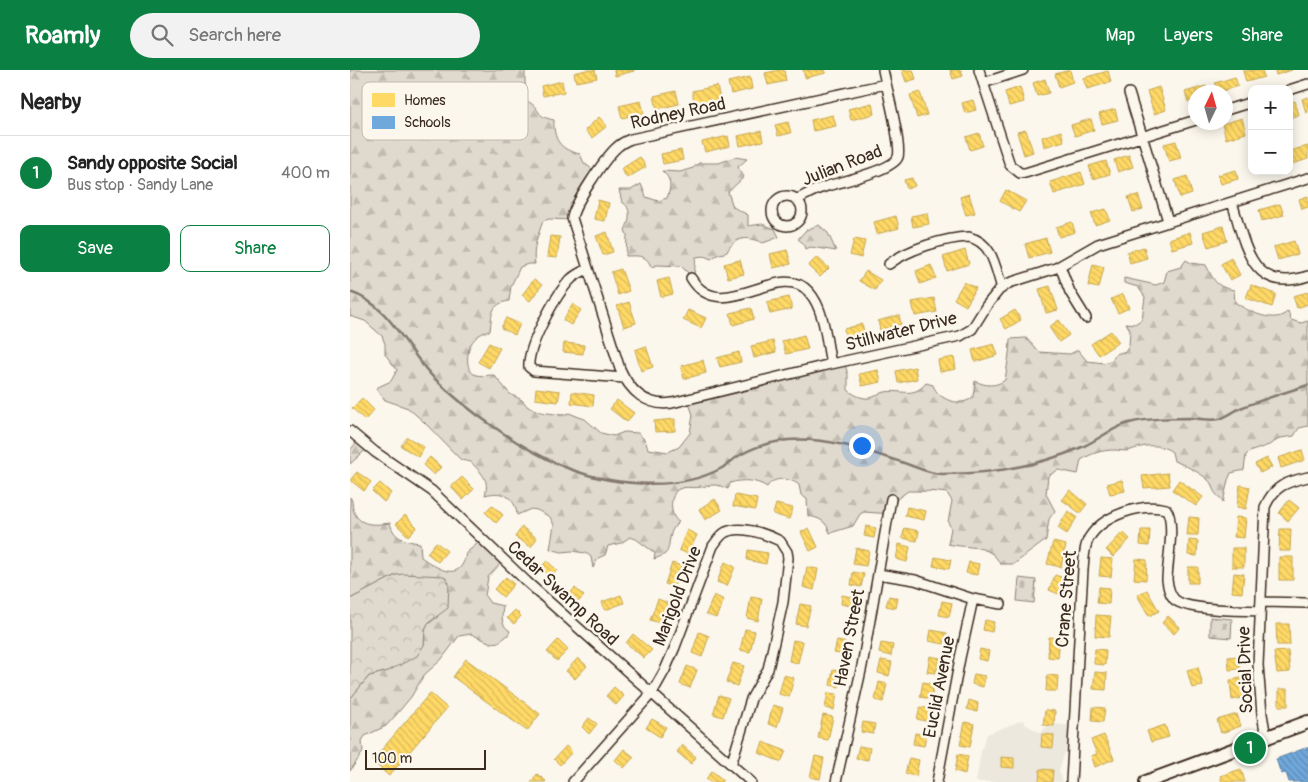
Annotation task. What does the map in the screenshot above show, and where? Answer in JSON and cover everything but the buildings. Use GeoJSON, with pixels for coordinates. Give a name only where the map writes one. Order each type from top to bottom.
{"type":"FeatureCollection","features":[{"type":"Feature","properties":{"kind":"main road"},"geometry":{"type":"LineString","coordinates":[[1146,782],[1164,779],[1266,737],[1308,722]]}},
{"type":"Feature","properties":{"kind":"street","name":"Julian Road"},"geometry":{"type":"LineString","coordinates":[[796,200],[819,188],[858,179],[896,162],[899,156],[895,125],[883,70]]}},
{"type":"Feature","properties":{"kind":"street"},"geometry":{"type":"LineString","coordinates":[[979,70],[1010,165],[1020,173],[1188,123]]}},
{"type":"Feature","properties":{"kind":"street"},"geometry":{"type":"LineString","coordinates":[[982,83],[1023,70]]}},
{"type":"Feature","properties":{"kind":"street","name":"Rodney Road"},"geometry":{"type":"LineString","coordinates":[[624,378],[573,222],[573,212],[582,194],[614,150],[631,139],[886,84]]}},
{"type":"Feature","properties":{"kind":"street"},"geometry":{"type":"LineString","coordinates":[[1293,89],[1308,84]]}},
{"type":"Feature","properties":{"kind":"street"},"geometry":{"type":"LineString","coordinates":[[1129,93],[1168,221]]}},
{"type":"Feature","properties":{"kind":"street"},"geometry":{"type":"LineString","coordinates":[[1233,108],[1248,103]]}},
{"type":"Feature","properties":{"kind":"street","name":"Stillwater Drive"},"geometry":{"type":"LineString","coordinates":[[624,378],[632,389],[644,399],[656,404],[666,404],[831,364],[960,336],[974,326],[987,305],[1002,288],[1015,281],[1060,266],[1092,246],[1308,178]]}},
{"type":"Feature","properties":{"kind":"street"},"geometry":{"type":"LineString","coordinates":[[1232,202],[1245,247],[1257,268],[1265,275],[1282,281],[1308,276]]}},
{"type":"Feature","properties":{"kind":"street"},"geometry":{"type":"LineString","coordinates":[[889,264],[913,251],[969,237],[985,244],[989,250],[1002,288]]}},
{"type":"Feature","properties":{"kind":"street"},"geometry":{"type":"LineString","coordinates":[[1060,266],[1070,292],[1086,318]]}},
{"type":"Feature","properties":{"kind":"street"},"geometry":{"type":"LineString","coordinates":[[587,269],[572,278],[558,298],[537,336],[529,356],[529,367],[534,371],[624,378]]}},
{"type":"Feature","properties":{"kind":"street"},"geometry":{"type":"LineString","coordinates":[[691,278],[701,291],[715,297],[729,297],[772,285],[791,282],[799,285],[808,291],[818,307],[831,364]]}},
{"type":"Feature","properties":{"kind":"street","name":"Cedar Swamp Road"},"geometry":{"type":"LineString","coordinates":[[350,431],[375,452],[432,491],[527,582],[751,782]]}},
{"type":"Feature","properties":{"kind":"street","name":"Social Drive"},"geometry":{"type":"LineString","coordinates":[[1266,737],[1258,665],[1265,507],[1270,495],[1278,488],[1308,477]]}},
{"type":"Feature","properties":{"kind":"street","name":"Haven Street"},"geometry":{"type":"LineString","coordinates":[[836,782],[862,666],[891,499]]}},
{"type":"Feature","properties":{"kind":"street","name":"Crane Street"},"geometry":{"type":"LineString","coordinates":[[1071,782],[1083,569],[1088,539],[1097,528],[1107,520],[1137,509],[1166,509],[1170,513],[1171,524],[1167,580],[1168,589],[1175,600],[1194,606],[1260,606]]}},
{"type":"Feature","properties":{"kind":"street","name":"Marigold Drive"},"geometry":{"type":"LineString","coordinates":[[652,693],[665,670],[713,546],[718,538],[728,531],[737,530],[755,532],[780,541],[787,552],[788,558],[784,602],[768,669],[751,699],[731,765]]}},
{"type":"Feature","properties":{"kind":"street"},"geometry":{"type":"LineString","coordinates":[[878,574],[915,580],[973,598],[1001,604]]}},
{"type":"Feature","properties":{"kind":"street","name":"Euclid Avenue"},"geometry":{"type":"LineString","coordinates":[[937,782],[973,598]]}},
{"type":"Feature","properties":{"kind":"street","name":"Social Drive"},"geometry":{"type":"LineString","coordinates":[[1260,606],[1305,603]]}},
{"type":"Feature","properties":{"kind":"street"},"geometry":{"type":"LineString","coordinates":[[572,782],[652,693]]}},
{"type":"Feature","properties":{"kind":"shaded area"},"geometry":{"type":"Polygon","coordinates":[[[1023,720],[1025,724],[1041,733],[1045,728],[1054,724],[1074,726],[1059,770],[1063,782],[976,782],[981,751],[987,734],[1023,720]]]}},
{"type":"Feature","properties":{"kind":"green space"},"geometry":{"type":"Polygon","coordinates":[[[350,70],[525,70],[525,82],[362,82],[362,140],[528,140],[528,102],[540,114],[554,120],[555,133],[559,143],[567,150],[580,154],[584,163],[597,173],[572,220],[549,219],[543,221],[535,247],[535,264],[520,267],[511,286],[509,301],[498,305],[493,311],[490,331],[484,332],[471,344],[468,365],[471,372],[478,375],[494,375],[510,394],[522,400],[528,407],[541,412],[562,415],[569,413],[585,419],[601,433],[614,436],[624,432],[638,433],[645,440],[648,449],[668,452],[679,447],[690,433],[693,415],[688,400],[844,361],[848,375],[848,390],[858,396],[870,398],[891,391],[912,392],[921,388],[926,383],[933,385],[940,395],[950,401],[962,402],[973,397],[975,381],[990,385],[998,384],[1005,380],[1010,339],[1026,338],[1039,352],[1070,354],[1078,350],[1087,361],[1104,363],[1112,360],[1116,354],[1126,351],[1129,346],[1130,330],[1126,323],[1135,324],[1142,319],[1145,297],[1138,287],[1124,283],[1124,278],[1156,285],[1164,282],[1167,271],[1181,267],[1186,260],[1191,263],[1206,265],[1216,282],[1223,287],[1234,290],[1235,302],[1247,310],[1269,317],[1283,315],[1288,311],[1291,320],[1301,323],[1308,321],[1308,426],[1299,428],[1294,436],[1281,438],[1269,445],[1249,452],[1246,455],[1244,470],[1231,473],[1223,502],[1211,483],[1192,469],[1174,461],[1172,452],[1157,446],[1093,454],[1081,460],[1078,474],[1058,470],[1048,476],[1046,494],[1055,511],[1049,519],[1046,540],[1014,564],[1000,564],[996,557],[978,548],[948,544],[951,528],[948,522],[952,501],[947,493],[908,491],[897,499],[892,514],[864,512],[860,514],[853,526],[830,533],[822,521],[808,516],[807,499],[801,495],[799,485],[782,479],[773,481],[767,487],[759,483],[744,481],[730,483],[728,489],[714,485],[686,487],[677,490],[674,493],[672,512],[679,522],[672,530],[665,554],[654,559],[655,553],[636,539],[630,537],[621,543],[608,546],[605,555],[598,558],[593,568],[591,557],[586,553],[562,552],[550,549],[554,525],[550,517],[531,509],[517,515],[514,504],[507,496],[497,493],[485,495],[485,480],[471,462],[461,460],[408,408],[385,400],[376,388],[391,381],[397,370],[385,354],[385,344],[382,336],[365,321],[350,316],[350,70]]]}},
{"type":"Feature","properties":{"kind":"green space"},"geometry":{"type":"Polygon","coordinates":[[[735,157],[747,159],[738,167],[744,177],[728,192],[733,207],[748,215],[748,226],[762,224],[775,229],[779,237],[763,243],[752,239],[742,239],[734,243],[727,252],[711,259],[704,256],[696,257],[694,275],[692,277],[681,266],[657,265],[651,267],[644,258],[626,256],[627,235],[625,230],[629,211],[622,202],[619,190],[631,190],[641,184],[646,197],[658,201],[667,198],[670,187],[668,177],[662,171],[680,172],[693,168],[699,163],[719,163],[735,157]]]}},
{"type":"Feature","properties":{"kind":"green space"},"geometry":{"type":"Polygon","coordinates":[[[819,225],[828,233],[836,251],[811,247],[805,249],[803,243],[798,239],[806,230],[819,225]]]}},
{"type":"Feature","properties":{"kind":"green space"},"geometry":{"type":"Polygon","coordinates":[[[360,439],[370,446],[350,464],[350,450],[360,439]]]}},
{"type":"Feature","properties":{"kind":"green space"},"geometry":{"type":"Polygon","coordinates":[[[350,497],[355,515],[359,519],[368,524],[390,523],[397,536],[420,543],[421,557],[441,569],[454,571],[459,568],[463,563],[466,553],[483,539],[503,561],[488,577],[485,596],[490,603],[503,606],[503,623],[510,631],[499,642],[491,643],[471,634],[459,636],[441,660],[424,675],[411,697],[386,726],[365,736],[362,741],[363,752],[350,771],[350,699],[369,676],[388,671],[424,645],[426,628],[438,617],[396,575],[350,599],[350,497]]]}},
{"type":"Feature","properties":{"kind":"green space"},"geometry":{"type":"Polygon","coordinates":[[[396,575],[444,576],[449,583],[448,608],[428,623],[425,629],[424,645],[417,656],[388,671],[369,676],[350,699],[350,599],[396,575]]]}},
{"type":"Feature","properties":{"kind":"green space"},"geometry":{"type":"Polygon","coordinates":[[[1019,578],[1036,580],[1034,603],[1017,601],[1019,578]]]}},
{"type":"Feature","properties":{"kind":"green space"},"geometry":{"type":"Polygon","coordinates":[[[1210,617],[1232,619],[1231,638],[1210,636],[1210,617]]]}},
{"type":"Feature","properties":{"kind":"waterway"},"geometry":{"type":"LineString","coordinates":[[350,292],[364,298],[376,307],[397,329],[434,378],[461,403],[494,427],[560,465],[578,472],[619,481],[662,484],[702,477],[726,466],[739,456],[753,449],[770,443],[788,440],[817,440],[846,445],[937,474],[960,474],[1014,468],[1066,454],[1094,441],[1117,427],[1129,423],[1169,418],[1219,419],[1243,407],[1308,385]]}},
{"type":"Feature","properties":{"kind":"place","name":"Sandy opposite Social"},"geometry":{"type":"Point","coordinates":[1250,748]}}]}
